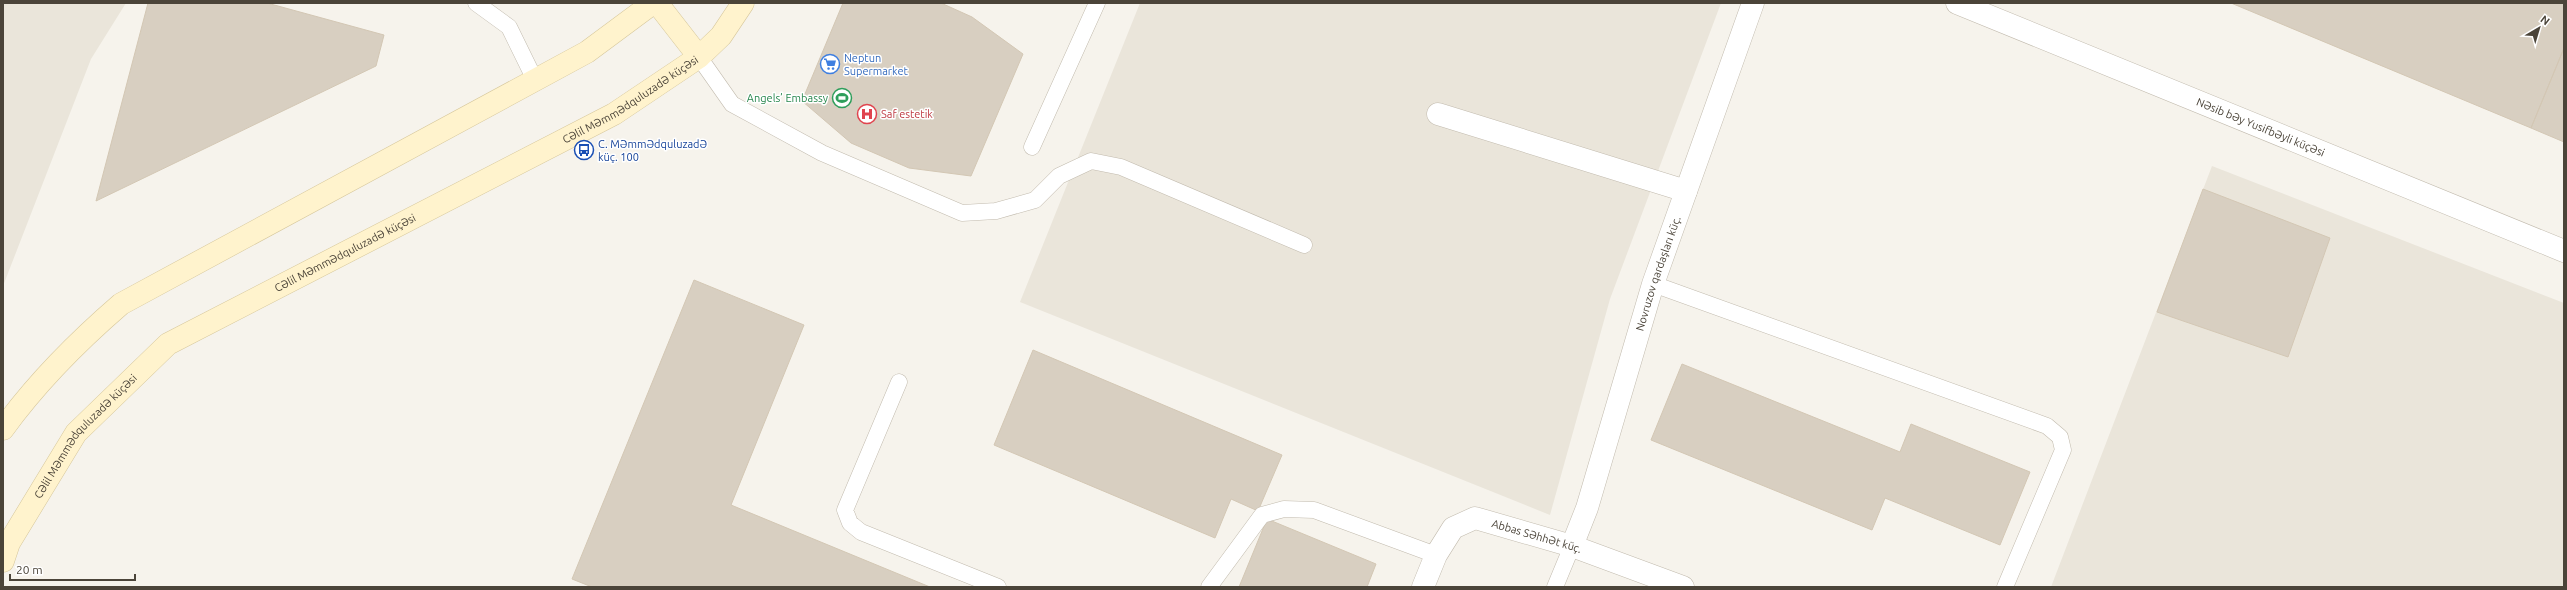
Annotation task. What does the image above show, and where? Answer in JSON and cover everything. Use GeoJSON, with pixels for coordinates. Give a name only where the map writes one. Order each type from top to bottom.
{"type":"FeatureCollection","features":[{"type":"Feature","properties":{"kind":"main road"},"geometry":{"type":"LineString","coordinates":[[3,429],[27,396],[77,341],[121,304],[587,52],[653,3]]}},
{"type":"Feature","properties":{"kind":"main road"},"geometry":{"type":"LineString","coordinates":[[657,3],[699,56]]}},
{"type":"Feature","properties":{"kind":"main road","name":"Cəlil Məmmədquluzadə küçəsi"},"geometry":{"type":"LineString","coordinates":[[3,562],[9,543],[76,433],[168,344],[614,114],[699,56],[721,36],[743,3]]}},
{"type":"Feature","properties":{"kind":"street","name":"Novruzov qardaşları küç."},"geometry":{"type":"LineString","coordinates":[[1572,546],[1587,508],[1653,284],[1753,3]]}},
{"type":"Feature","properties":{"kind":"street","name":"Nəsib bəy Yusifbəyli küçəsi"},"geometry":{"type":"LineString","coordinates":[[1957,3],[2564,251]]}},
{"type":"Feature","properties":{"kind":"street"},"geometry":{"type":"LineString","coordinates":[[1438,114],[1686,191]]}},
{"type":"Feature","properties":{"kind":"street","name":"Abbas Səhhət küç."},"geometry":{"type":"LineString","coordinates":[[1423,587],[1436,555],[1453,528],[1475,518],[1572,546],[1683,587]]}},
{"type":"Feature","properties":{"kind":"lane"},"geometry":{"type":"LineString","coordinates":[[476,3],[508,27],[535,80]]}},
{"type":"Feature","properties":{"kind":"lane"},"geometry":{"type":"LineString","coordinates":[[1032,147],[1097,3]]}},
{"type":"Feature","properties":{"kind":"lane"},"geometry":{"type":"LineString","coordinates":[[699,56],[732,104],[822,153],[962,213],[996,211],[1035,200],[1059,176],[1091,161],[1121,167],[1304,246]]}},
{"type":"Feature","properties":{"kind":"lane"},"geometry":{"type":"LineString","coordinates":[[1653,284],[2047,426],[2056,433],[2060,437],[2063,450],[2005,587]]}},
{"type":"Feature","properties":{"kind":"lane"},"geometry":{"type":"LineString","coordinates":[[899,382],[845,510],[850,523],[861,532],[998,587]]}},
{"type":"Feature","properties":{"kind":"lane"},"geometry":{"type":"LineString","coordinates":[[1209,587],[1262,515],[1284,508],[1314,510],[1436,555]]}},
{"type":"Feature","properties":{"kind":"lane"},"geometry":{"type":"LineString","coordinates":[[1556,587],[1572,546]]}},
{"type":"Feature","properties":{"kind":"shaded area"},"geometry":{"type":"Polygon","coordinates":[[[3,3],[126,3],[91,59],[3,286],[3,3]]]}},
{"type":"Feature","properties":{"kind":"shaded area"},"geometry":{"type":"Polygon","coordinates":[[[1140,3],[1721,3],[1610,299],[1550,515],[1020,302],[1140,3]]]}},
{"type":"Feature","properties":{"kind":"shaded area"},"geometry":{"type":"Polygon","coordinates":[[[2212,166],[2564,303],[2564,587],[2051,587],[2212,166]]]}},
{"type":"Feature","properties":{"kind":"building"},"geometry":{"type":"Polygon","coordinates":[[[148,3],[267,3],[384,35],[376,66],[96,201],[148,3]]]}},
{"type":"Feature","properties":{"kind":"building"},"geometry":{"type":"Polygon","coordinates":[[[843,3],[941,3],[972,17],[1023,54],[971,176],[909,168],[851,143],[802,101],[843,3]]]}},
{"type":"Feature","properties":{"kind":"building"},"geometry":{"type":"Polygon","coordinates":[[[2231,3],[2564,3],[2564,48],[2531,128],[2231,3]]]}},
{"type":"Feature","properties":{"kind":"building"},"geometry":{"type":"Polygon","coordinates":[[[2564,48],[2564,142],[2531,128],[2564,48]]]}},
{"type":"Feature","properties":{"kind":"building"},"geometry":{"type":"Polygon","coordinates":[[[2203,189],[2330,238],[2288,357],[2157,312],[2203,189]]]}},
{"type":"Feature","properties":{"kind":"building"},"geometry":{"type":"Polygon","coordinates":[[[694,280],[804,325],[731,505],[930,587],[592,587],[572,579],[694,280]]]}},
{"type":"Feature","properties":{"kind":"building"},"geometry":{"type":"Polygon","coordinates":[[[1033,350],[1282,455],[1258,511],[1231,499],[1215,538],[994,445],[1033,350]]]}},
{"type":"Feature","properties":{"kind":"building"},"geometry":{"type":"Polygon","coordinates":[[[1682,364],[1900,452],[1911,424],[2030,472],[2000,545],[1885,498],[1872,530],[1651,440],[1682,364]]]}},
{"type":"Feature","properties":{"kind":"building"},"geometry":{"type":"Polygon","coordinates":[[[1267,519],[1376,564],[1367,587],[1239,587],[1267,519]]]}},
{"type":"Feature","properties":{"kind":"place","name":"Neptun Supermarket"},"geometry":{"type":"Point","coordinates":[830,64]}},
{"type":"Feature","properties":{"kind":"place","name":"Angels’ Embassy"},"geometry":{"type":"Point","coordinates":[842,98]}},
{"type":"Feature","properties":{"kind":"place","name":"Saf estetik"},"geometry":{"type":"Point","coordinates":[867,114]}},
{"type":"Feature","properties":{"kind":"place","name":"C. Məmmədquluzadə küç. 100"},"geometry":{"type":"Point","coordinates":[584,150]}}]}
